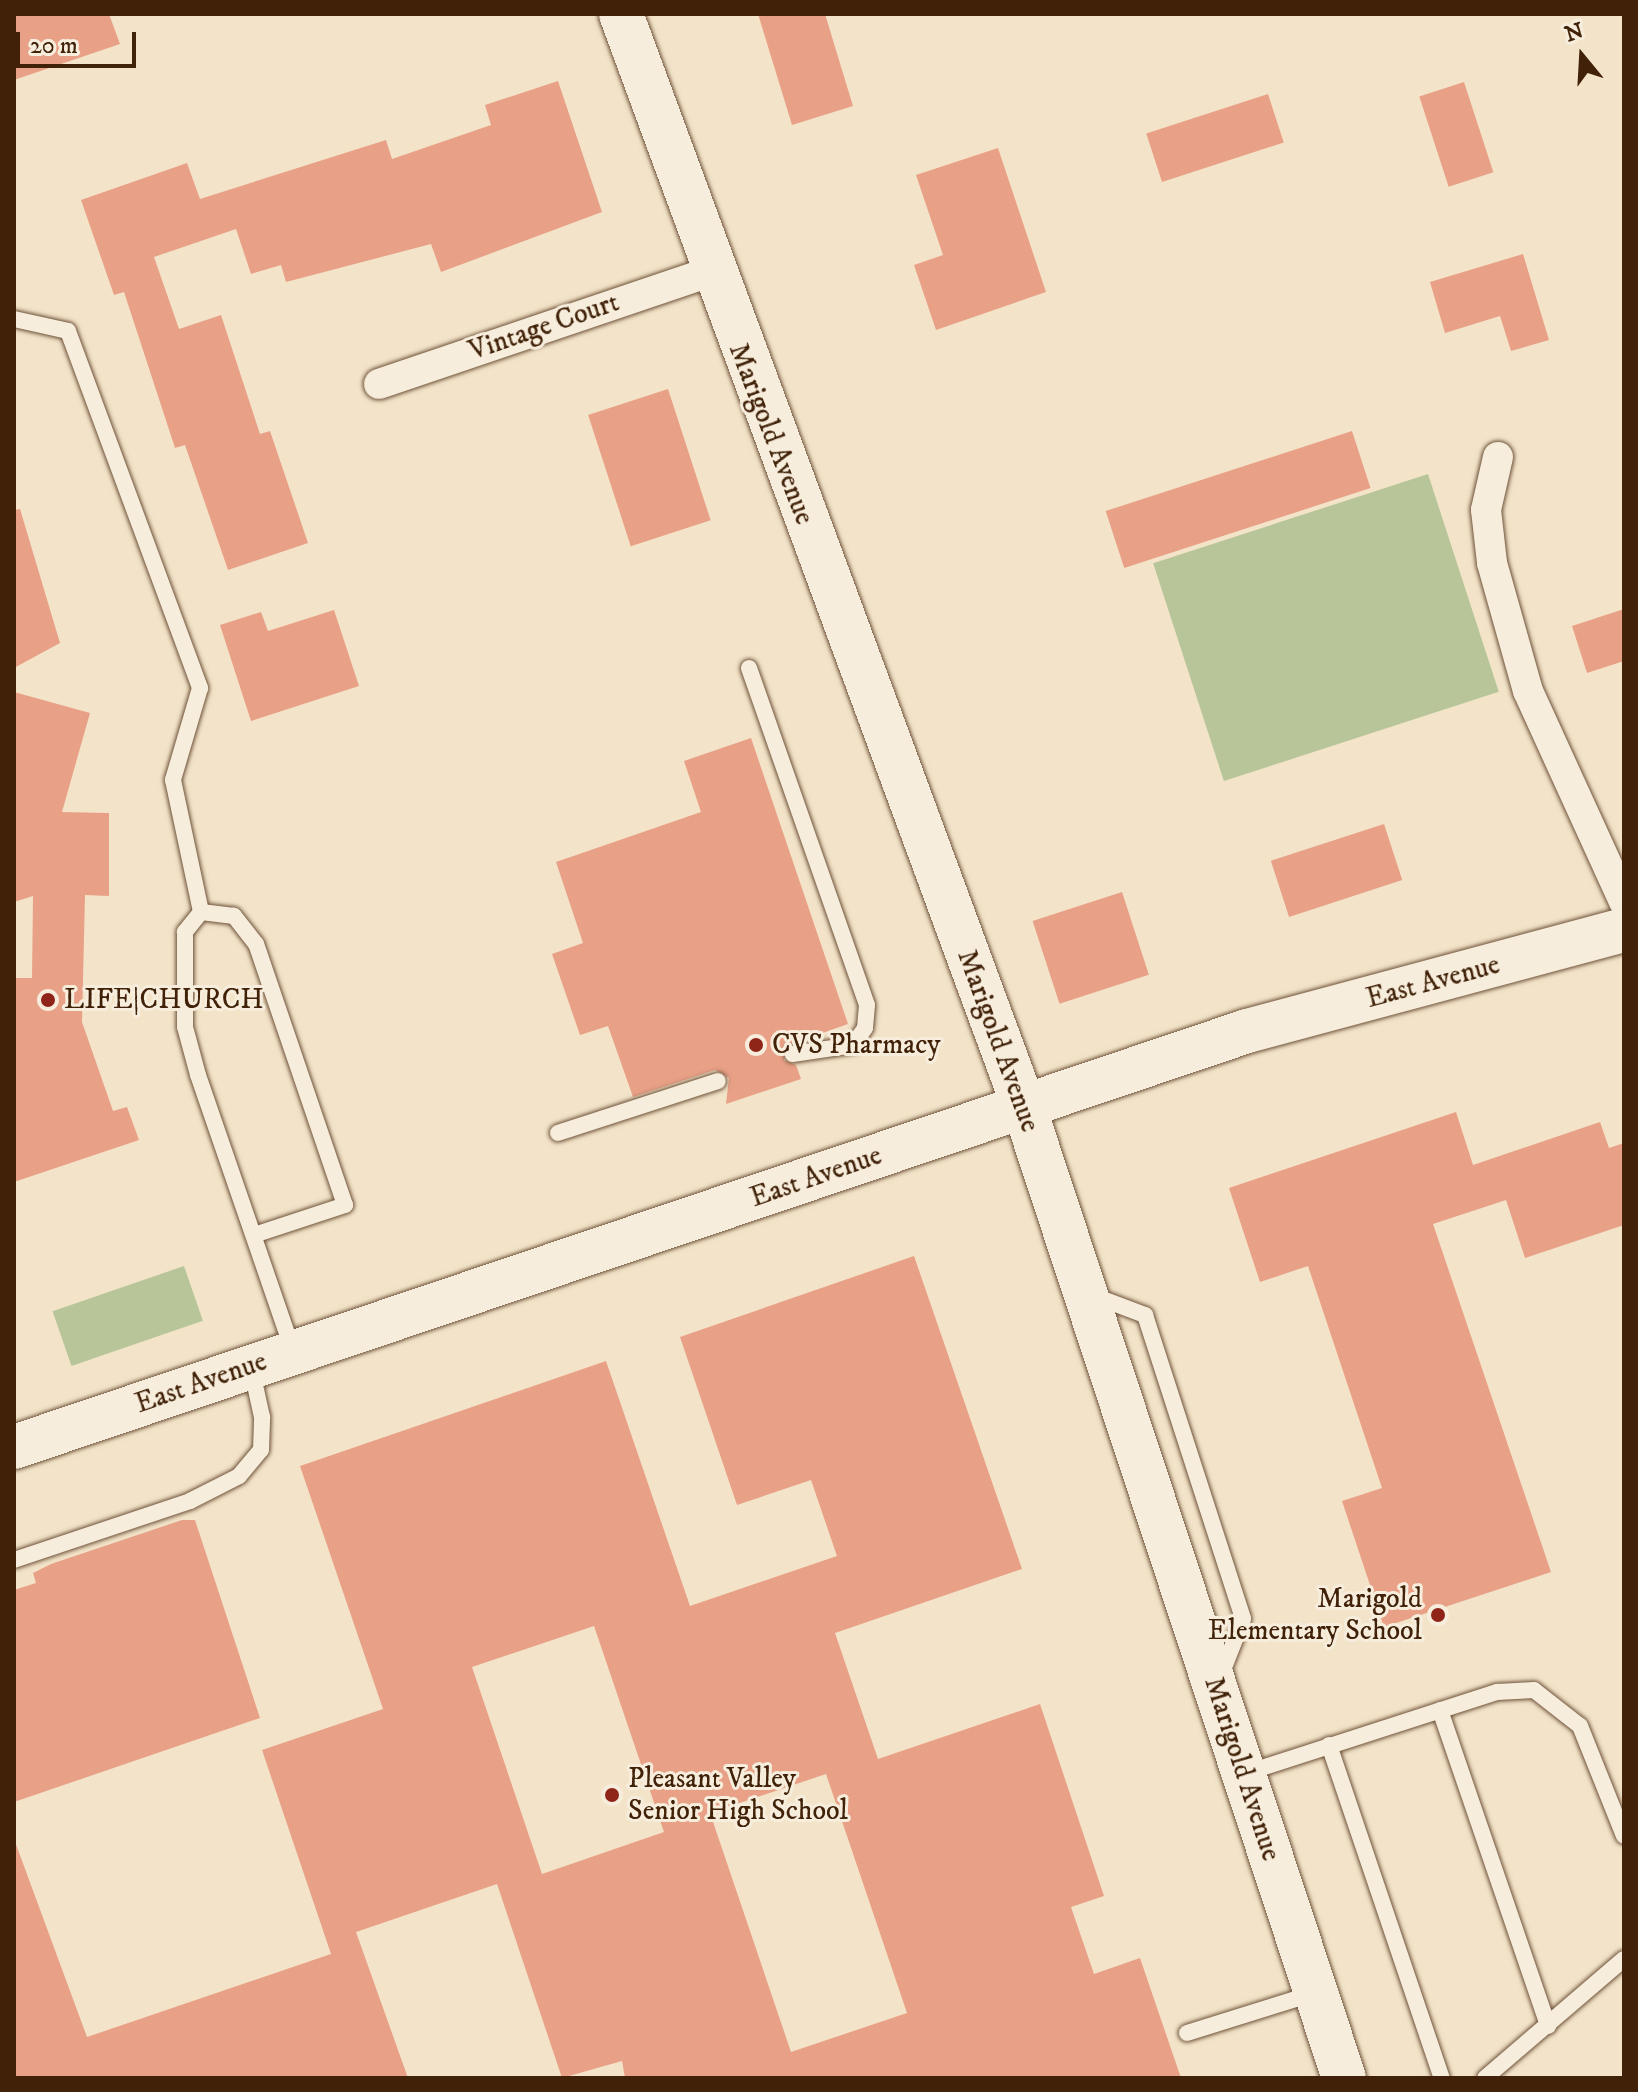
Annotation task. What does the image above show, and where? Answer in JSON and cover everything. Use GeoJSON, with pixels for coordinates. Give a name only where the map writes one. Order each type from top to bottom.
{"type":"FeatureCollection","features":[{"type":"Feature","properties":{"kind":"street","name":"Marigold Avenue"},"geometry":{"type":"LineString","coordinates":[[621,14],[710,272],[1024,1107],[1344,2078]]}},
{"type":"Feature","properties":{"kind":"street","name":"Vintage Court"},"geometry":{"type":"LineString","coordinates":[[379,384],[710,272]]}},
{"type":"Feature","properties":{"kind":"street"},"geometry":{"type":"LineString","coordinates":[[1498,457],[1489,536],[1520,662],[1624,902]]}},
{"type":"Feature","properties":{"kind":"street","name":"East Avenue"},"geometry":{"type":"LineString","coordinates":[[16,1438],[250,1367],[1247,1031],[1624,930]]}},
{"type":"Feature","properties":{"kind":"lane"},"geometry":{"type":"LineString","coordinates":[[14,319],[68,331],[200,688],[173,780],[201,912]]}},
{"type":"Feature","properties":{"kind":"lane"},"geometry":{"type":"LineString","coordinates":[[749,668],[867,1005],[865,1028],[853,1045],[793,1054]]}},
{"type":"Feature","properties":{"kind":"lane"},"geometry":{"type":"LineString","coordinates":[[201,912],[185,932],[185,1027],[293,1352]]}},
{"type":"Feature","properties":{"kind":"lane"},"geometry":{"type":"LineString","coordinates":[[201,912],[234,916],[256,944],[345,1205],[254,1235]]}},
{"type":"Feature","properties":{"kind":"lane"},"geometry":{"type":"LineString","coordinates":[[558,1133],[718,1081]]}},
{"type":"Feature","properties":{"kind":"lane"},"geometry":{"type":"LineString","coordinates":[[14,1560],[190,1501],[239,1476],[261,1450],[262,1417],[250,1367]]}},
{"type":"Feature","properties":{"kind":"lane"},"geometry":{"type":"LineString","coordinates":[[1244,1773],[1440,1710],[1520,1689],[1554,1702],[1580,1726],[1603,1768],[1624,1836]]}},
{"type":"Feature","properties":{"kind":"lane"},"geometry":{"type":"LineString","coordinates":[[1440,1710],[1548,2026]]}},
{"type":"Feature","properties":{"kind":"lane"},"geometry":{"type":"LineString","coordinates":[[1329,1745],[1442,2078]]}},
{"type":"Feature","properties":{"kind":"lane"},"geometry":{"type":"LineString","coordinates":[[1485,2078],[1624,1959]]}},
{"type":"Feature","properties":{"kind":"lane"},"geometry":{"type":"LineString","coordinates":[[1187,2033],[1316,1992]]}},
{"type":"Feature","properties":{"kind":"green space"},"geometry":{"type":"Polygon","coordinates":[[[1428,474],[1499,692],[1224,781],[1153,563],[1428,474]]]}},
{"type":"Feature","properties":{"kind":"green space"},"geometry":{"type":"Polygon","coordinates":[[[184,1266],[203,1321],[71,1366],[53,1311],[184,1266]]]}},
{"type":"Feature","properties":{"kind":"building"},"geometry":{"type":"Polygon","coordinates":[[[14,14],[109,14],[120,44],[14,80],[14,14]]]}},
{"type":"Feature","properties":{"kind":"building"},"geometry":{"type":"Polygon","coordinates":[[[758,14],[825,14],[853,106],[792,125],[758,14]]]}},
{"type":"Feature","properties":{"kind":"building"},"geometry":{"type":"Polygon","coordinates":[[[558,81],[602,212],[441,272],[431,244],[286,282],[281,265],[251,274],[236,229],[154,257],[179,329],[221,315],[260,434],[270,431],[308,543],[228,570],[185,445],[175,448],[124,292],[114,295],[81,200],[187,163],[200,199],[386,140],[392,159],[491,125],[485,105],[558,81]]]}},
{"type":"Feature","properties":{"kind":"building"},"geometry":{"type":"Polygon","coordinates":[[[1464,82],[1493,172],[1449,187],[1419,97],[1464,82]]]}},
{"type":"Feature","properties":{"kind":"building"},"geometry":{"type":"Polygon","coordinates":[[[1268,94],[1284,143],[1162,182],[1146,134],[1268,94]]]}},
{"type":"Feature","properties":{"kind":"building"},"geometry":{"type":"Polygon","coordinates":[[[998,148],[1046,292],[936,330],[914,265],[943,255],[916,175],[998,148]]]}},
{"type":"Feature","properties":{"kind":"building"},"geometry":{"type":"Polygon","coordinates":[[[1523,254],[1549,340],[1511,351],[1500,316],[1445,333],[1430,282],[1523,254]]]}},
{"type":"Feature","properties":{"kind":"building"},"geometry":{"type":"Polygon","coordinates":[[[668,389],[711,520],[631,546],[588,415],[668,389]]]}},
{"type":"Feature","properties":{"kind":"building"},"geometry":{"type":"Polygon","coordinates":[[[1352,431],[1371,488],[1124,568],[1106,511],[1352,431]]]}},
{"type":"Feature","properties":{"kind":"building"},"geometry":{"type":"Polygon","coordinates":[[[20,509],[60,643],[14,668],[14,510],[20,509]]]}},
{"type":"Feature","properties":{"kind":"building"},"geometry":{"type":"Polygon","coordinates":[[[1624,609],[1624,661],[1587,673],[1572,626],[1624,609]]]}},
{"type":"Feature","properties":{"kind":"building"},"geometry":{"type":"Polygon","coordinates":[[[334,610],[359,686],[251,721],[220,625],[261,612],[268,631],[334,610]]]}},
{"type":"Feature","properties":{"kind":"building","name":"LIFE|CHURCH"},"geometry":{"type":"Polygon","coordinates":[[[14,692],[90,713],[62,812],[109,813],[109,896],[85,895],[82,1022],[113,1111],[127,1107],[139,1140],[14,1182],[14,978],[32,978],[33,896],[14,902],[14,692]]]}},
{"type":"Feature","properties":{"kind":"building","name":"CVS Pharmacy"},"geometry":{"type":"Polygon","coordinates":[[[751,738],[848,1024],[786,1046],[784,1060],[796,1065],[801,1079],[726,1104],[729,1078],[715,1070],[633,1097],[608,1026],[580,1035],[552,954],[583,943],[556,862],[701,812],[684,761],[751,738]]]}},
{"type":"Feature","properties":{"kind":"building"},"geometry":{"type":"Polygon","coordinates":[[[1384,824],[1402,880],[1289,917],[1271,861],[1384,824]]]}},
{"type":"Feature","properties":{"kind":"building"},"geometry":{"type":"Polygon","coordinates":[[[1122,892],[1149,975],[1059,1004],[1033,921],[1122,892]]]}},
{"type":"Feature","properties":{"kind":"building"},"geometry":{"type":"Polygon","coordinates":[[[1456,1112],[1473,1165],[1600,1122],[1609,1148],[1624,1143],[1624,1225],[1525,1258],[1506,1200],[1433,1224],[1551,1572],[1384,1627],[1342,1501],[1382,1488],[1308,1266],[1260,1282],[1229,1188],[1456,1112]]]}},
{"type":"Feature","properties":{"kind":"building"},"geometry":{"type":"Polygon","coordinates":[[[914,1256],[1022,1569],[835,1633],[878,1759],[1040,1704],[1104,1896],[1071,1907],[1094,1974],[1140,1958],[1181,2078],[625,2078],[622,2061],[562,2078],[497,1884],[356,1932],[408,2078],[14,2078],[14,1839],[87,2037],[331,1954],[262,1750],[383,1709],[300,1466],[606,1361],[690,1606],[837,1556],[811,1480],[737,1505],[680,1337],[914,1256]],[[594,1626],[472,1667],[542,1874],[664,1832],[594,1626]],[[826,1774],[710,1813],[791,2052],[907,2013],[826,1774]]]}},
{"type":"Feature","properties":{"kind":"building"},"geometry":{"type":"Polygon","coordinates":[[[182,1520],[195,1520],[260,1718],[14,1802],[14,1590],[36,1583],[33,1573],[51,1564],[182,1520]]]}},
{"type":"Feature","properties":{"kind":"place","name":"LIFE|CHURCH"},"geometry":{"type":"Point","coordinates":[48,1000]}},
{"type":"Feature","properties":{"kind":"place","name":"CVS Pharmacy"},"geometry":{"type":"Point","coordinates":[756,1045]}},
{"type":"Feature","properties":{"kind":"place","name":"Marigold Elementary School"},"geometry":{"type":"Point","coordinates":[1438,1615]}},
{"type":"Feature","properties":{"kind":"place","name":"Pleasant Valley Senior High School"},"geometry":{"type":"Point","coordinates":[612,1795]}}]}
